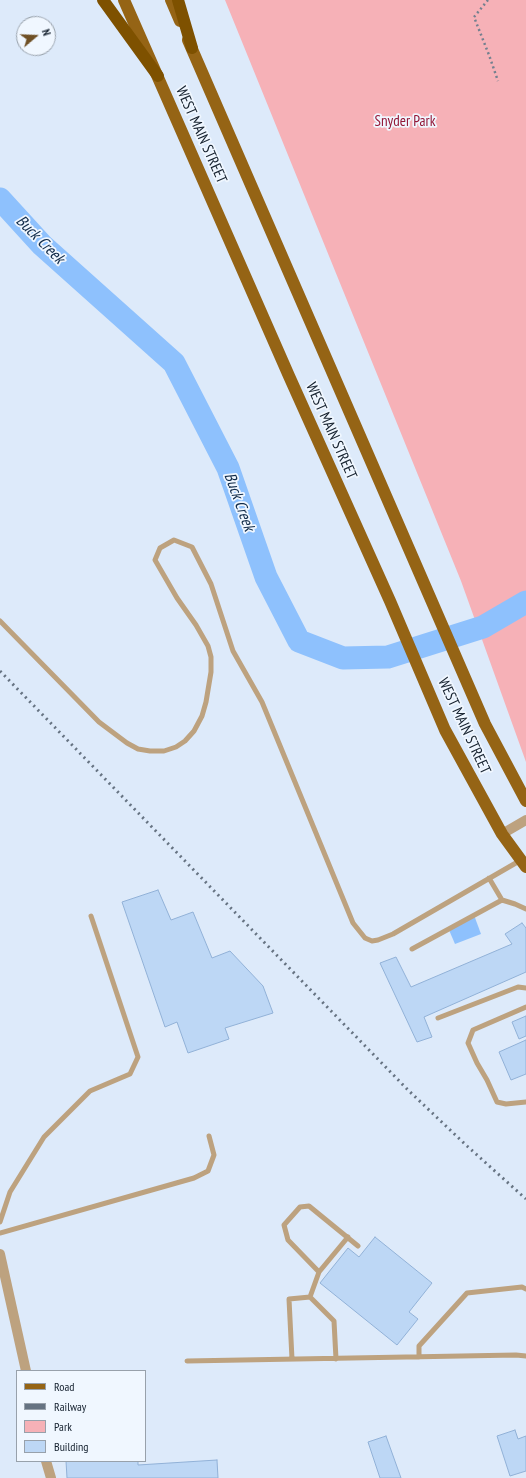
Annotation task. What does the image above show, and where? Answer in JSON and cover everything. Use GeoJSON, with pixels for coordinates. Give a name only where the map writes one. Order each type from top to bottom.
{"type":"FeatureCollection","features":[{"type":"Feature","properties":{"kind":"highway"},"geometry":{"type":"LineString","coordinates":[[103,0],[158,76]]}},
{"type":"Feature","properties":{"kind":"highway"},"geometry":{"type":"LineString","coordinates":[[178,0],[192,48]]}},
{"type":"Feature","properties":{"kind":"main road","name":"WEST MAIN STREET"},"geometry":{"type":"LineString","coordinates":[[124,0],[446,730],[502,834],[524,861]]}},
{"type":"Feature","properties":{"kind":"main road","name":"WEST MAIN STREET"},"geometry":{"type":"LineString","coordinates":[[171,0],[469,684],[485,724],[526,801]]}},
{"type":"Feature","properties":{"kind":"street"},"geometry":{"type":"LineString","coordinates":[[502,834],[526,820]]}},
{"type":"Feature","properties":{"kind":"street"},"geometry":{"type":"LineString","coordinates":[[0,1254],[26,1370]]}},
{"type":"Feature","properties":{"kind":"street"},"geometry":{"type":"LineString","coordinates":[[46,1462],[51,1478]]}},
{"type":"Feature","properties":{"kind":"lane"},"geometry":{"type":"LineString","coordinates":[[0,621],[100,722],[127,743],[138,749],[150,752],[164,751],[176,747],[185,741],[194,731],[202,716],[211,672],[211,657],[205,641],[177,598],[155,560],[160,548],[174,540],[192,548],[211,584],[234,651],[262,702],[353,923],[365,938],[372,941],[394,934],[489,878],[524,861]]}},
{"type":"Feature","properties":{"kind":"lane"},"geometry":{"type":"LineString","coordinates":[[489,878],[502,900],[526,909]]}},
{"type":"Feature","properties":{"kind":"lane"},"geometry":{"type":"LineString","coordinates":[[412,949],[502,900]]}},
{"type":"Feature","properties":{"kind":"lane"},"geometry":{"type":"LineString","coordinates":[[0,1222],[10,1192],[44,1137],[90,1092],[130,1074],[138,1057],[91,916]]}},
{"type":"Feature","properties":{"kind":"lane"},"geometry":{"type":"LineString","coordinates":[[438,1018],[518,987],[526,988]]}},
{"type":"Feature","properties":{"kind":"lane"},"geometry":{"type":"LineString","coordinates":[[526,1008],[473,1030],[468,1043],[497,1102],[506,1104],[526,1102]]}},
{"type":"Feature","properties":{"kind":"lane"},"geometry":{"type":"LineString","coordinates":[[0,1233],[194,1178],[208,1171],[214,1155],[209,1136]]}},
{"type":"Feature","properties":{"kind":"lane"},"geometry":{"type":"LineString","coordinates":[[319,1272],[288,1240],[284,1225],[300,1207],[309,1206],[358,1246]]}},
{"type":"Feature","properties":{"kind":"lane"},"geometry":{"type":"LineString","coordinates":[[310,1298],[319,1272],[348,1238]]}},
{"type":"Feature","properties":{"kind":"lane"},"geometry":{"type":"LineString","coordinates":[[419,1357],[419,1346],[467,1294],[522,1287],[526,1289]]}},
{"type":"Feature","properties":{"kind":"lane"},"geometry":{"type":"LineString","coordinates":[[292,1359],[289,1299],[310,1298],[334,1321],[336,1359]]}},
{"type":"Feature","properties":{"kind":"lane"},"geometry":{"type":"LineString","coordinates":[[187,1361],[526,1356]]}},
{"type":"Feature","properties":{"kind":"path"},"geometry":{"type":"LineString","coordinates":[[488,0],[474,17],[498,81]]}},
{"type":"Feature","properties":{"kind":"green space","name":"Snyder Park"},"geometry":{"type":"Polygon","coordinates":[[[225,0],[526,0],[526,762],[461,581],[225,0]]]}},
{"type":"Feature","properties":{"kind":"water"},"geometry":{"type":"Polygon","coordinates":[[[474,915],[481,934],[455,944],[449,930],[474,915]]]}},
{"type":"Feature","properties":{"kind":"building"},"geometry":{"type":"Polygon","coordinates":[[[158,890],[171,920],[193,912],[212,958],[230,951],[263,986],[273,1013],[225,1028],[229,1039],[188,1053],[177,1022],[165,1027],[122,902],[158,890]]]}},
{"type":"Feature","properties":{"kind":"building"},"geometry":{"type":"Polygon","coordinates":[[[522,923],[526,928],[526,972],[424,1017],[432,1037],[417,1042],[380,963],[396,957],[411,987],[512,944],[505,934],[522,923]]]}},
{"type":"Feature","properties":{"kind":"building"},"geometry":{"type":"Polygon","coordinates":[[[526,1016],[526,1036],[519,1039],[512,1022],[526,1016]]]}},
{"type":"Feature","properties":{"kind":"building"},"geometry":{"type":"Polygon","coordinates":[[[526,1040],[526,1074],[511,1080],[499,1052],[526,1040]]]}},
{"type":"Feature","properties":{"kind":"building"},"geometry":{"type":"Polygon","coordinates":[[[375,1237],[432,1283],[409,1312],[418,1319],[397,1345],[320,1283],[348,1248],[359,1257],[375,1237]]]}},
{"type":"Feature","properties":{"kind":"building"},"geometry":{"type":"Polygon","coordinates":[[[515,1430],[518,1439],[526,1436],[526,1471],[510,1476],[497,1436],[515,1430]]]}},
{"type":"Feature","properties":{"kind":"building"},"geometry":{"type":"Polygon","coordinates":[[[386,1436],[401,1478],[380,1478],[368,1442],[386,1436]]]}},
{"type":"Feature","properties":{"kind":"building"},"geometry":{"type":"Polygon","coordinates":[[[217,1460],[218,1478],[67,1478],[66,1462],[138,1462],[138,1465],[217,1460]]]}},
{"type":"Feature","properties":{"kind":"waterway","name":"Buck Creek"},"geometry":{"type":"LineString","coordinates":[[0,199],[42,245],[174,363],[228,468],[266,577],[299,641],[343,658],[388,657],[483,627],[526,602]]}},
{"type":"Feature","properties":{"kind":"railway"},"geometry":{"type":"LineString","coordinates":[[0,671],[408,1090],[526,1199]]}}]}
